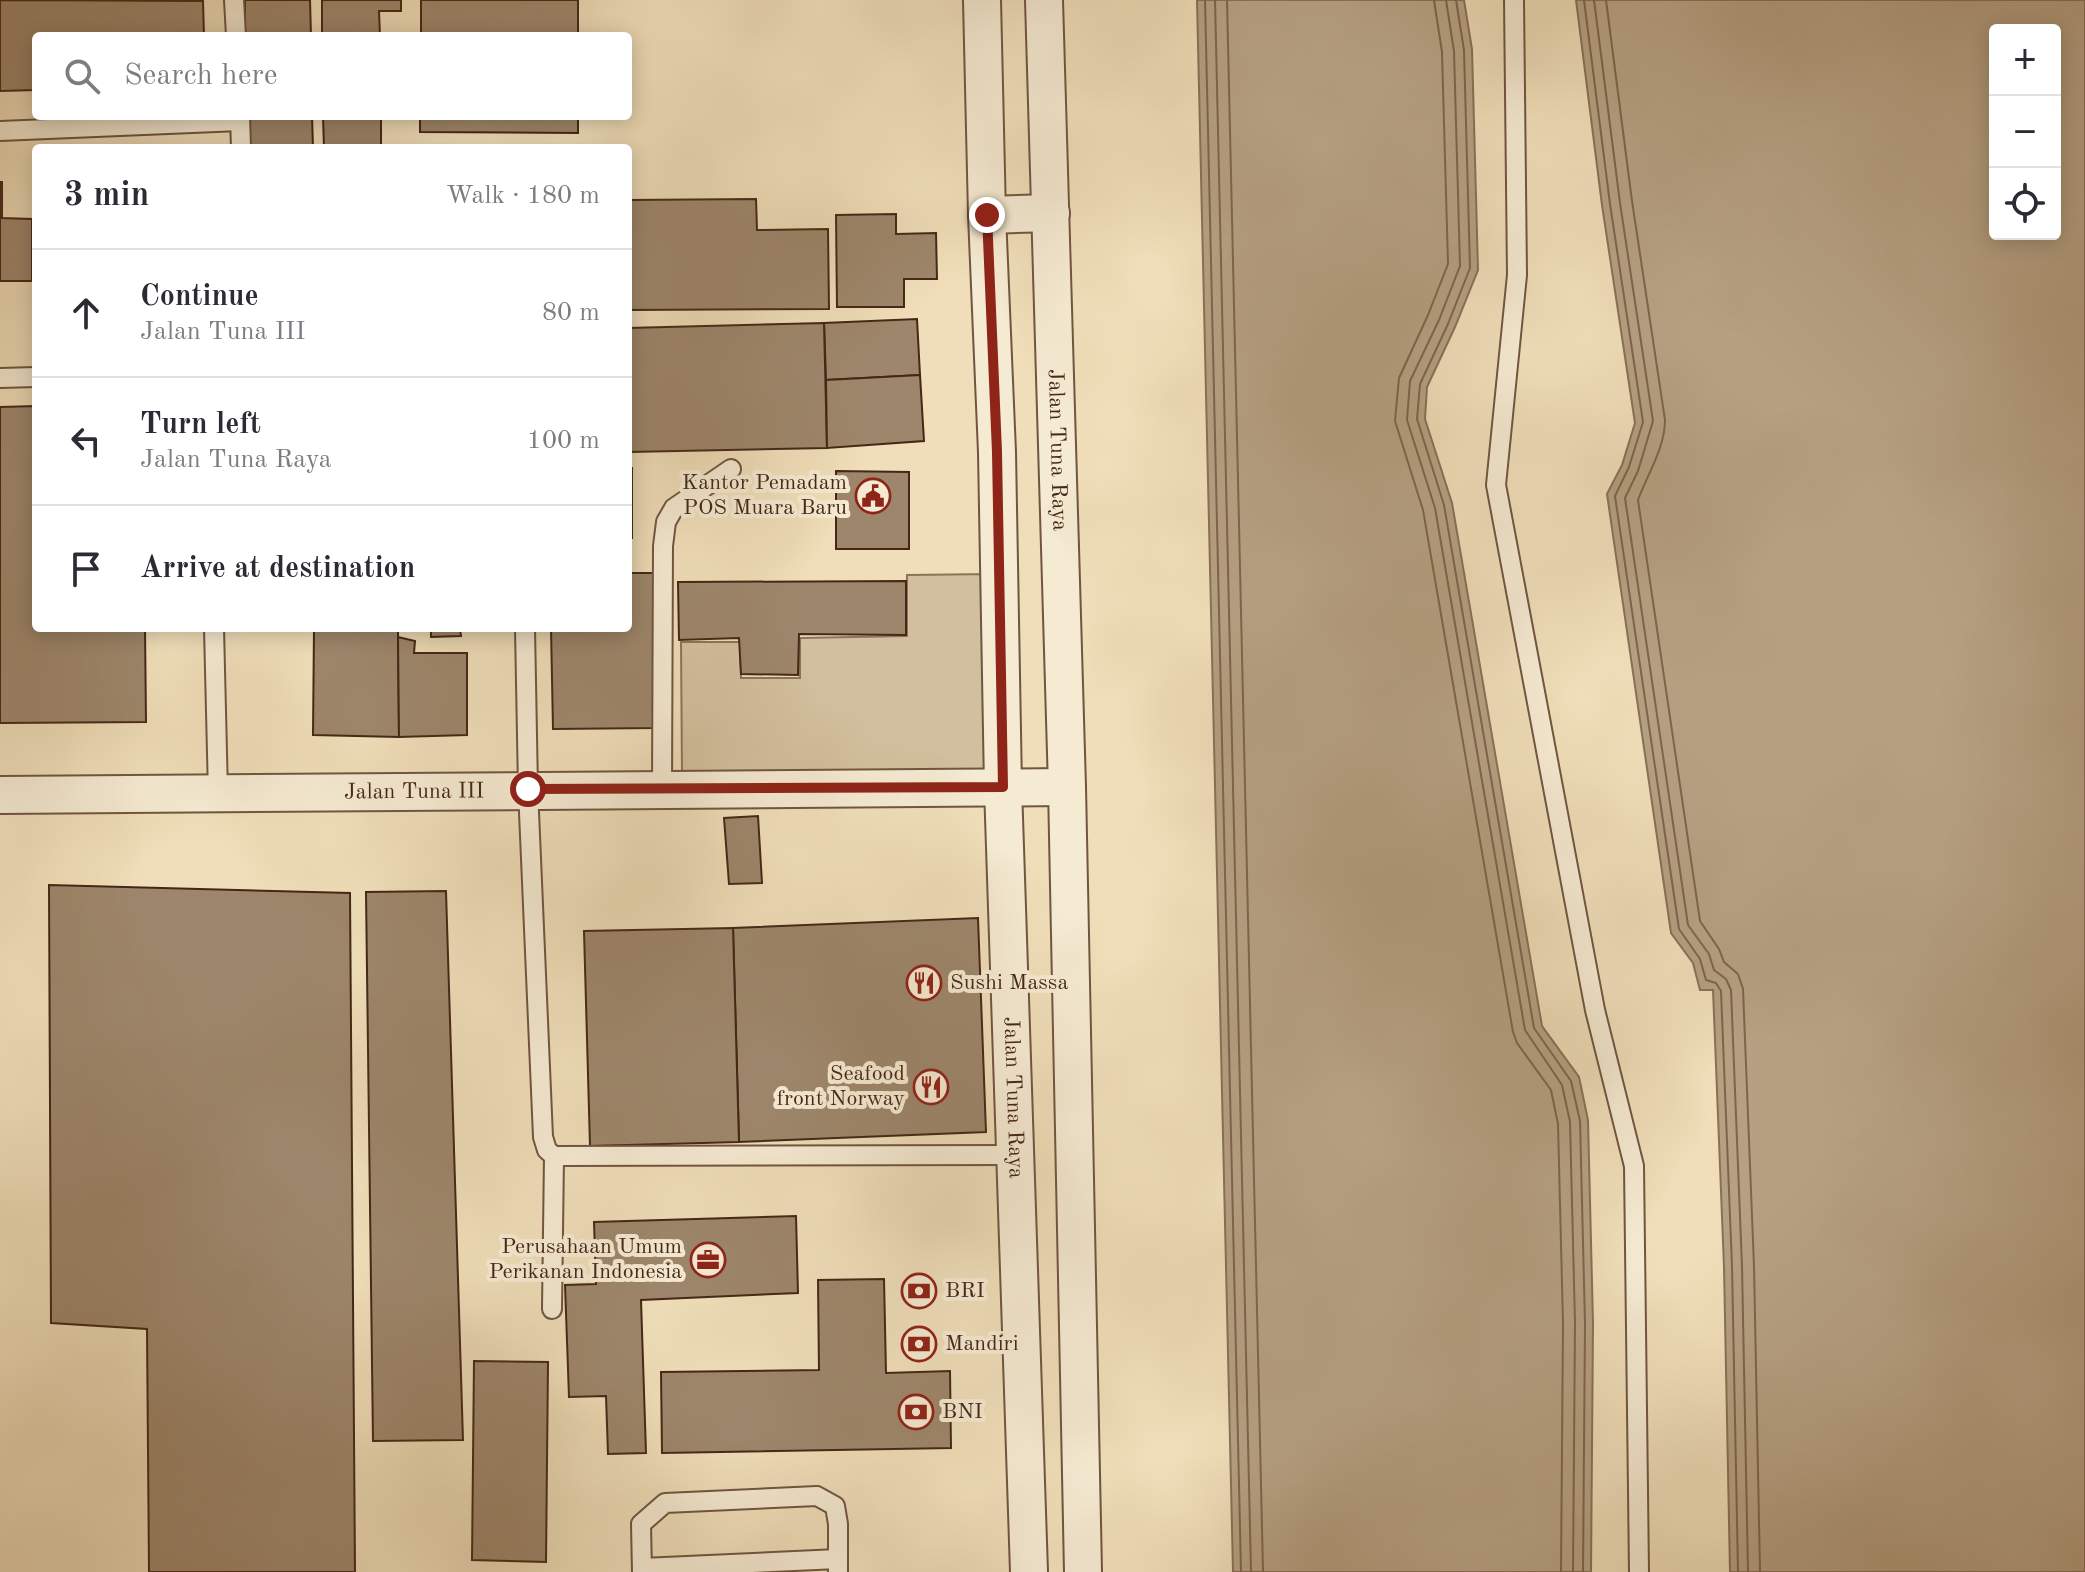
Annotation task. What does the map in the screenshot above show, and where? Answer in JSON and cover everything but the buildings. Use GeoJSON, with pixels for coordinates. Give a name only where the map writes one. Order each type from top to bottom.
{"type":"FeatureCollection","features":[{"type":"Feature","properties":{"kind":"street","name":"Jalan Tuna Raya"},"geometry":{"type":"LineString","coordinates":[[982,0],[997,452],[1003,787],[1029,1572]]}},
{"type":"Feature","properties":{"kind":"street","name":"Jalan Tuna Raya"},"geometry":{"type":"LineString","coordinates":[[1044,0],[1067,787],[1083,1572]]}},
{"type":"Feature","properties":{"kind":"street"},"geometry":{"type":"LineString","coordinates":[[987,215],[1051,213]]}},
{"type":"Feature","properties":{"kind":"street","name":"Jalan Tuna III"},"geometry":{"type":"LineString","coordinates":[[0,795],[1067,787]]}},
{"type":"Feature","properties":{"kind":"lane"},"geometry":{"type":"LineString","coordinates":[[234,0],[236,32]]}},
{"type":"Feature","properties":{"kind":"lane"},"geometry":{"type":"LineString","coordinates":[[1514,0],[1517,275],[1496,485],[1595,1010],[1634,1166],[1639,1572]]}},
{"type":"Feature","properties":{"kind":"lane"},"geometry":{"type":"LineString","coordinates":[[0,131],[220,120]]}},
{"type":"Feature","properties":{"kind":"lane"},"geometry":{"type":"LineString","coordinates":[[240,120],[241,144]]}},
{"type":"Feature","properties":{"kind":"lane"},"geometry":{"type":"LineString","coordinates":[[0,378],[32,377]]}},
{"type":"Feature","properties":{"kind":"lane"},"geometry":{"type":"LineString","coordinates":[[662,789],[663,546],[666,522],[674,508],[731,469]]}},
{"type":"Feature","properties":{"kind":"lane"},"geometry":{"type":"LineString","coordinates":[[214,632],[218,794]]}},
{"type":"Feature","properties":{"kind":"lane"},"geometry":{"type":"LineString","coordinates":[[525,632],[528,789],[543,1137],[547,1150],[554,1156],[1015,1155]]}},
{"type":"Feature","properties":{"kind":"lane"},"geometry":{"type":"LineString","coordinates":[[552,1309],[554,1156]]}},
{"type":"Feature","properties":{"kind":"lane"},"geometry":{"type":"LineString","coordinates":[[817,1496],[835,1506],[838,1566],[642,1570],[641,1524],[665,1503],[817,1496]]}},
{"type":"Feature","properties":{"kind":"shaded area"},"geometry":{"type":"Polygon","coordinates":[[[994,574],[996,772],[682,774],[681,642],[740,642],[741,678],[800,678],[800,638],[907,636],[907,575],[994,574]]]}},
{"type":"Feature","properties":{"kind":"water"},"geometry":{"type":"Polygon","coordinates":[[[1197,0],[1464,0],[1472,49],[1478,270],[1427,387],[1425,419],[1452,503],[1542,1026],[1579,1077],[1588,1120],[1593,1323],[1591,1572],[1233,1572],[1197,0]]]}},
{"type":"Feature","properties":{"kind":"water"},"geometry":{"type":"Polygon","coordinates":[[[1576,0],[2085,0],[2085,1572],[1730,1572],[1724,1267],[1713,990],[1700,990],[1693,963],[1671,933],[1607,494],[1622,465],[1635,423],[1602,205],[1576,0]]]}},
{"type":"Feature","properties":{"kind":"place","name":"Kantor Pemadam POS Muara Baru"},"geometry":{"type":"Point","coordinates":[873,496]}},
{"type":"Feature","properties":{"kind":"place","name":"Sushi Massa"},"geometry":{"type":"Point","coordinates":[924,983]}},
{"type":"Feature","properties":{"kind":"place","name":"Seafood front Norway"},"geometry":{"type":"Point","coordinates":[931,1087]}},
{"type":"Feature","properties":{"kind":"place","name":"Perusahaan Umum Perikanan Indonesia"},"geometry":{"type":"Point","coordinates":[708,1260]}},
{"type":"Feature","properties":{"kind":"place","name":"BRI"},"geometry":{"type":"Point","coordinates":[919,1291]}},
{"type":"Feature","properties":{"kind":"place","name":"Mandiri"},"geometry":{"type":"Point","coordinates":[919,1344]}},
{"type":"Feature","properties":{"kind":"place","name":"BNI"},"geometry":{"type":"Point","coordinates":[916,1412]}},
{"type":"Feature","properties":{"kind":"route"},"geometry":{"type":"LineString","coordinates":[[528,789],[1003,787],[997,452],[987,215]]}}]}
